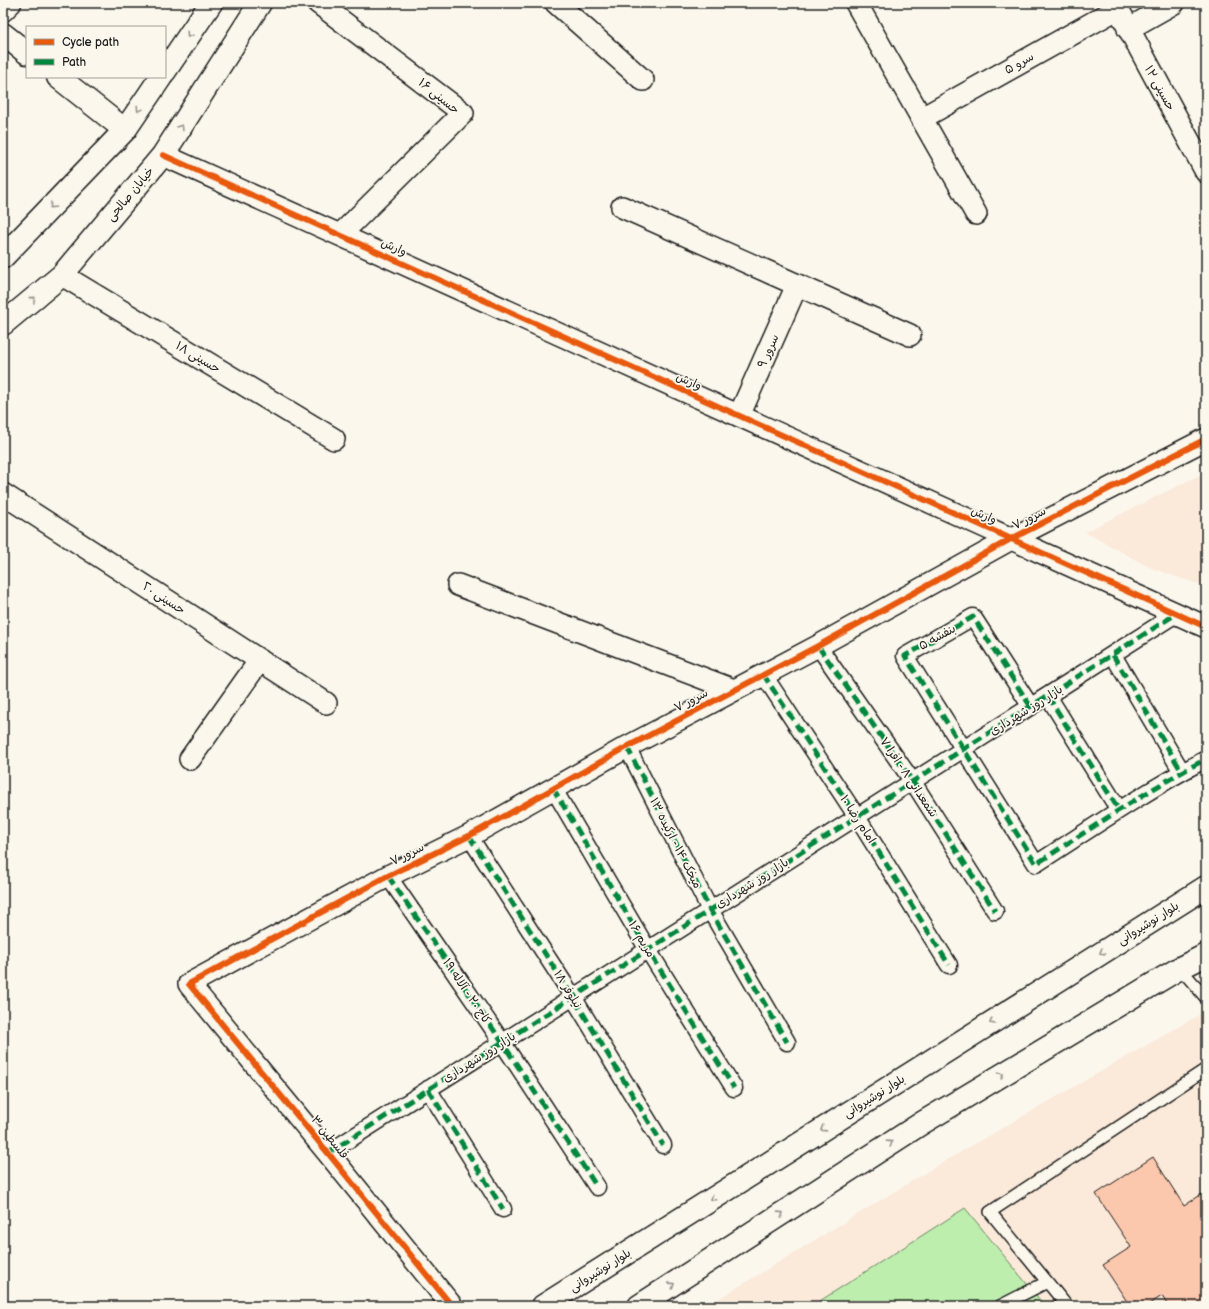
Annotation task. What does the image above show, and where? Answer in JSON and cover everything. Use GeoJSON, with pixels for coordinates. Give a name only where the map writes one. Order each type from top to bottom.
{"type":"FeatureCollection","features":[{"type":"Feature","properties":{"kind":"main road"},"geometry":{"type":"LineString","coordinates":[[3,10],[10,3]]}},
{"type":"Feature","properties":{"kind":"main road"},"geometry":{"type":"LineString","coordinates":[[166,70],[211,3]]}},
{"type":"Feature","properties":{"kind":"main road","name":"خيابان صالحی"},"geometry":{"type":"LineString","coordinates":[[3,324],[62,275],[163,155],[260,3]]}},
{"type":"Feature","properties":{"kind":"main road"},"geometry":{"type":"LineString","coordinates":[[3,34],[26,52]]}},
{"type":"Feature","properties":{"kind":"main road"},"geometry":{"type":"LineString","coordinates":[[59,78],[125,130]]}},
{"type":"Feature","properties":{"kind":"main road"},"geometry":{"type":"LineString","coordinates":[[3,257],[125,130],[160,78]]}},
{"type":"Feature","properties":{"kind":"main road","name":"بلوار نوشیروانی"},"geometry":{"type":"LineString","coordinates":[[543,1306],[1202,888]]}},
{"type":"Feature","properties":{"kind":"main road"},"geometry":{"type":"LineString","coordinates":[[639,1306],[922,1122],[1180,968],[1206,955]]}},
{"type":"Feature","properties":{"kind":"street","name":"حسینی ۱۶"},"geometry":{"type":"LineString","coordinates":[[318,3],[463,114],[340,235]]}},
{"type":"Feature","properties":{"kind":"street"},"geometry":{"type":"LineString","coordinates":[[556,3],[644,80]]}},
{"type":"Feature","properties":{"kind":"street"},"geometry":{"type":"LineString","coordinates":[[856,3],[976,214]]}},
{"type":"Feature","properties":{"kind":"street"},"geometry":{"type":"LineString","coordinates":[[1128,29],[1174,3]]}},
{"type":"Feature","properties":{"kind":"street","name":"سرو ۵"},"geometry":{"type":"LineString","coordinates":[[922,118],[1116,6]]}},
{"type":"Feature","properties":{"kind":"street","name":"حسینی ۱۲"},"geometry":{"type":"LineString","coordinates":[[1116,6],[1206,172]]}},
{"type":"Feature","properties":{"kind":"street","name":"وارش"},"geometry":{"type":"LineString","coordinates":[[163,155],[1205,627]]}},
{"type":"Feature","properties":{"kind":"street"},"geometry":{"type":"LineString","coordinates":[[622,207],[910,335]]}},
{"type":"Feature","properties":{"kind":"street","name":"حسینی ۱۸"},"geometry":{"type":"LineString","coordinates":[[62,275],[334,440]]}},
{"type":"Feature","properties":{"kind":"street","name":"سرور ۹"},"geometry":{"type":"LineString","coordinates":[[739,416],[797,285]]}},
{"type":"Feature","properties":{"kind":"street","name":"سرور ۷"},"geometry":{"type":"LineString","coordinates":[[189,984],[388,876],[469,836],[627,747],[818,646],[1011,539],[1206,439]]}},
{"type":"Feature","properties":{"kind":"street","name":"حسینی ٢٠"},"geometry":{"type":"LineString","coordinates":[[3,494],[326,703]]}},
{"type":"Feature","properties":{"kind":"street"},"geometry":{"type":"LineString","coordinates":[[458,585],[734,690]]}},
{"type":"Feature","properties":{"kind":"street","name":"بازار روز شهرداری"},"geometry":{"type":"LineString","coordinates":[[328,1153],[1176,614]]}},
{"type":"Feature","properties":{"kind":"street","name":"بنفشه ۵"},"geometry":{"type":"LineString","coordinates":[[964,749],[905,656],[973,617],[1031,707]]}},
{"type":"Feature","properties":{"kind":"street","name":"شمعدانی ۸ - افرا ۷"},"geometry":{"type":"LineString","coordinates":[[818,646],[913,782],[995,911]]}},
{"type":"Feature","properties":{"kind":"street"},"geometry":{"type":"LineString","coordinates":[[1113,655],[1182,772]]}},
{"type":"Feature","properties":{"kind":"street"},"geometry":{"type":"LineString","coordinates":[[190,759],[260,660]]}},
{"type":"Feature","properties":{"kind":"street","name":"امام رضا ۱۰"},"geometry":{"type":"LineString","coordinates":[[763,674],[857,817],[950,965]]}},
{"type":"Feature","properties":{"kind":"street"},"geometry":{"type":"LineString","coordinates":[[1048,696],[1119,810]]}},
{"type":"Feature","properties":{"kind":"street","name":"میخک ۱۴ - ارکیده ۱۳"},"geometry":{"type":"LineString","coordinates":[[627,747],[710,910],[787,1042]]}},
{"type":"Feature","properties":{"kind":"street"},"geometry":{"type":"LineString","coordinates":[[964,749],[1036,864],[1119,810],[1206,759]]}},
{"type":"Feature","properties":{"kind":"street","name":"مریم ۱۶"},"geometry":{"type":"LineString","coordinates":[[553,788],[648,950],[734,1088]]}},
{"type":"Feature","properties":{"kind":"street","name":"نیلوفر ۱۸"},"geometry":{"type":"LineString","coordinates":[[469,836],[573,997],[663,1145]]}},
{"type":"Feature","properties":{"kind":"street","name":"کاج ۲۰ - آلاله ۱۹"},"geometry":{"type":"LineString","coordinates":[[388,876],[502,1042],[597,1186]]}},
{"type":"Feature","properties":{"kind":"street","name":"فلسطین ۳"},"geometry":{"type":"LineString","coordinates":[[189,984],[452,1306]]}},
{"type":"Feature","properties":{"kind":"street"},"geometry":{"type":"LineString","coordinates":[[428,1089],[503,1209]]}},
{"type":"Feature","properties":{"kind":"lane"},"geometry":{"type":"LineString","coordinates":[[1180,968],[1206,998]]}},
{"type":"Feature","properties":{"kind":"lane"},"geometry":{"type":"LineString","coordinates":[[1067,1306],[990,1212],[1206,1069]]}},
{"type":"Feature","properties":{"kind":"lane"},"geometry":{"type":"LineString","coordinates":[[1000,1306],[1047,1282]]}},
{"type":"Feature","properties":{"kind":"shaded area"},"geometry":{"type":"Polygon","coordinates":[[[1206,472],[1206,587],[1151,568],[1085,532],[1206,472]]]}},
{"type":"Feature","properties":{"kind":"shaded area"},"geometry":{"type":"Polygon","coordinates":[[[1206,1011],[1206,1306],[707,1306],[935,1167],[1206,1011]]]}},
{"type":"Feature","properties":{"kind":"green space"},"geometry":{"type":"Polygon","coordinates":[[[965,1208],[1045,1306],[812,1306],[965,1208]]]}},
{"type":"Feature","properties":{"kind":"building"},"geometry":{"type":"Polygon","coordinates":[[[1153,1157],[1184,1206],[1205,1192],[1206,1194],[1206,1306],[1168,1306],[1162,1296],[1146,1306],[1130,1306],[1103,1265],[1131,1247],[1096,1194],[1153,1157]]]}},
{"type":"Feature","properties":{"kind":"marked path"},"geometry":{"type":"LineString","coordinates":[[328,1153],[1176,614]]}},
{"type":"Feature","properties":{"kind":"marked path"},"geometry":{"type":"LineString","coordinates":[[1031,707],[973,617],[905,656],[1036,864],[1141,796],[1206,759]]}},
{"type":"Feature","properties":{"kind":"marked path"},"geometry":{"type":"LineString","coordinates":[[818,646],[913,782],[995,911]]}},
{"type":"Feature","properties":{"kind":"marked path"},"geometry":{"type":"LineString","coordinates":[[1113,655],[1182,772]]}},
{"type":"Feature","properties":{"kind":"marked path"},"geometry":{"type":"LineString","coordinates":[[763,674],[857,817],[949,965]]}},
{"type":"Feature","properties":{"kind":"marked path"},"geometry":{"type":"LineString","coordinates":[[1048,696],[1119,810]]}},
{"type":"Feature","properties":{"kind":"marked path"},"geometry":{"type":"LineString","coordinates":[[627,747],[710,910],[787,1042]]}},
{"type":"Feature","properties":{"kind":"marked path"},"geometry":{"type":"LineString","coordinates":[[553,788],[648,950],[734,1088]]}},
{"type":"Feature","properties":{"kind":"marked path"},"geometry":{"type":"LineString","coordinates":[[469,836],[573,997],[663,1145]]}},
{"type":"Feature","properties":{"kind":"marked path"},"geometry":{"type":"LineString","coordinates":[[388,876],[502,1042],[597,1187]]}},
{"type":"Feature","properties":{"kind":"marked path"},"geometry":{"type":"LineString","coordinates":[[428,1089],[503,1209]]}},
{"type":"Feature","properties":{"kind":"cycle path"},"geometry":{"type":"LineString","coordinates":[[163,155],[1206,627]]}},
{"type":"Feature","properties":{"kind":"cycle path"},"geometry":{"type":"LineString","coordinates":[[452,1306],[189,984],[388,876],[469,836],[627,747],[818,646],[1011,539],[1206,439]]}}]}
